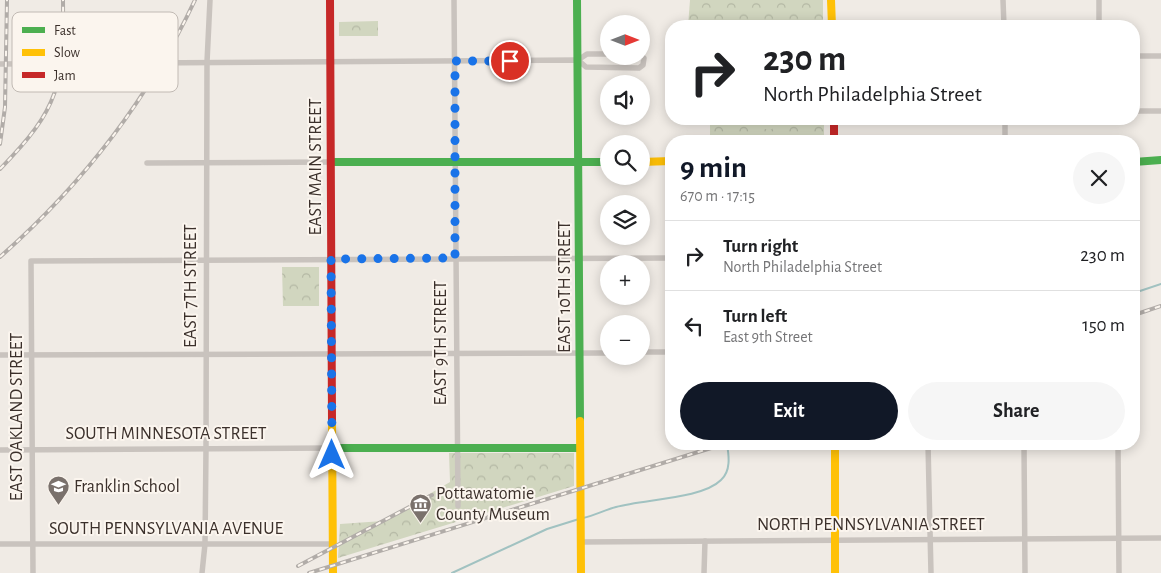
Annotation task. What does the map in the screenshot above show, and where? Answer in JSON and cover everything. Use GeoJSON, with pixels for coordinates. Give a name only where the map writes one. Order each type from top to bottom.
{"type":"FeatureCollection","features":[{"type":"Feature","properties":{"kind":"street","name":"EAST 7TH STREET"},"geometry":{"type":"LineString","coordinates":[[202,573],[205,544],[205,259],[207,62],[210,0]]}},
{"type":"Feature","properties":{"kind":"street","name":"EAST MAIN STREET"},"geometry":{"type":"LineString","coordinates":[[330,0],[333,573]]}},
{"type":"Feature","properties":{"kind":"street","name":"EAST 9TH STREET"},"geometry":{"type":"LineString","coordinates":[[454,0],[458,506]]}},
{"type":"Feature","properties":{"kind":"street","name":"EAST 10TH STREET"},"geometry":{"type":"LineString","coordinates":[[577,0],[581,573]]}},
{"type":"Feature","properties":{"kind":"street"},"geometry":{"type":"LineString","coordinates":[[831,0],[832,20]]}},
{"type":"Feature","properties":{"kind":"street"},"geometry":{"type":"LineString","coordinates":[[1003,0],[1004,20]]}},
{"type":"Feature","properties":{"kind":"street"},"geometry":{"type":"LineString","coordinates":[[1099,0],[1100,20]]}},
{"type":"Feature","properties":{"kind":"street"},"geometry":{"type":"LineString","coordinates":[[178,62],[578,60],[587,54],[600,54]]}},
{"type":"Feature","properties":{"kind":"street"},"geometry":{"type":"LineString","coordinates":[[1140,56],[1161,56]]}},
{"type":"Feature","properties":{"kind":"street"},"geometry":{"type":"LineString","coordinates":[[578,60],[586,67],[639,68],[643,65]]}},
{"type":"Feature","properties":{"kind":"street"},"geometry":{"type":"LineString","coordinates":[[1140,112],[1161,111]]}},
{"type":"Feature","properties":{"kind":"street"},"geometry":{"type":"LineString","coordinates":[[1140,162],[1161,160]]}},
{"type":"Feature","properties":{"kind":"street"},"geometry":{"type":"LineString","coordinates":[[650,162],[665,161]]}},
{"type":"Feature","properties":{"kind":"street"},"geometry":{"type":"LineString","coordinates":[[146,164],[600,162]]}},
{"type":"Feature","properties":{"kind":"street"},"geometry":{"type":"LineString","coordinates":[[205,259],[665,258]]}},
{"type":"Feature","properties":{"kind":"street","name":"EAST OAKLAND STREET"},"geometry":{"type":"LineString","coordinates":[[33,573],[31,261],[205,259]]}},
{"type":"Feature","properties":{"kind":"street"},"geometry":{"type":"LineString","coordinates":[[0,355],[600,352]]}},
{"type":"Feature","properties":{"kind":"street"},"geometry":{"type":"LineString","coordinates":[[650,352],[665,352]]}},
{"type":"Feature","properties":{"kind":"street"},"geometry":{"type":"LineString","coordinates":[[332,448],[580,448]]}},
{"type":"Feature","properties":{"kind":"street","name":"SOUTH MINNESOTA STREET"},"geometry":{"type":"LineString","coordinates":[[0,450],[332,448]]}},
{"type":"Feature","properties":{"kind":"street"},"geometry":{"type":"LineString","coordinates":[[835,450],[836,573]]}},
{"type":"Feature","properties":{"kind":"street"},"geometry":{"type":"LineString","coordinates":[[928,450],[931,573]]}},
{"type":"Feature","properties":{"kind":"street"},"geometry":{"type":"LineString","coordinates":[[1024,450],[1025,573]]}},
{"type":"Feature","properties":{"kind":"street"},"geometry":{"type":"LineString","coordinates":[[1118,450],[1119,573]]}},
{"type":"Feature","properties":{"kind":"street","name":"NORTH PENNSYLVANIA STREET"},"geometry":{"type":"LineString","coordinates":[[581,542],[1161,538]]}},
{"type":"Feature","properties":{"kind":"street"},"geometry":{"type":"LineString","coordinates":[[704,573],[705,541]]}},
{"type":"Feature","properties":{"kind":"street","name":"SOUTH PENNSYLVANIA AVENUE"},"geometry":{"type":"LineString","coordinates":[[0,544],[333,544]]}},
{"type":"Feature","properties":{"kind":"green space"},"geometry":{"type":"Polygon","coordinates":[[[690,0],[823,0],[823,20],[688,20],[690,0]]]}},
{"type":"Feature","properties":{"kind":"green space"},"geometry":{"type":"Polygon","coordinates":[[[378,21],[378,36],[339,36],[339,22],[378,21]]]}},
{"type":"Feature","properties":{"kind":"green space"},"geometry":{"type":"Polygon","coordinates":[[[710,125],[824,125],[824,135],[710,135],[710,125]]]}},
{"type":"Feature","properties":{"kind":"green space"},"geometry":{"type":"Polygon","coordinates":[[[752,125],[772,125],[772,129],[752,129],[752,125]]]}},
{"type":"Feature","properties":{"kind":"green space"},"geometry":{"type":"Polygon","coordinates":[[[752,132],[772,132],[772,135],[752,135],[752,132]]]}},
{"type":"Feature","properties":{"kind":"green space"},"geometry":{"type":"Polygon","coordinates":[[[282,267],[319,267],[319,306],[283,306],[282,267]]]}},
{"type":"Feature","properties":{"kind":"green space"},"geometry":{"type":"Polygon","coordinates":[[[449,453],[574,453],[574,486],[338,558],[340,524],[383,521],[450,482],[449,453]]]}},
{"type":"Feature","properties":{"kind":"waterway"},"geometry":{"type":"LineString","coordinates":[[1140,291],[1161,284]]}},
{"type":"Feature","properties":{"kind":"waterway"},"geometry":{"type":"LineString","coordinates":[[583,518],[628,504],[687,495],[712,486],[721,480],[728,468],[728,450]]}},
{"type":"Feature","properties":{"kind":"waterway"},"geometry":{"type":"LineString","coordinates":[[452,573],[547,529],[579,519]]}},
{"type":"Feature","properties":{"kind":"railway"},"geometry":{"type":"LineString","coordinates":[[0,144],[5,107],[7,0]]}},
{"type":"Feature","properties":{"kind":"railway"},"geometry":{"type":"LineString","coordinates":[[63,0],[63,12]]}},
{"type":"Feature","properties":{"kind":"railway"},"geometry":{"type":"LineString","coordinates":[[178,35],[195,0]]}},
{"type":"Feature","properties":{"kind":"railway"},"geometry":{"type":"LineString","coordinates":[[0,169],[35,129],[47,111],[54,92]]}},
{"type":"Feature","properties":{"kind":"railway"},"geometry":{"type":"LineString","coordinates":[[0,257],[59,200],[86,170],[111,139],[144,92]]}},
{"type":"Feature","properties":{"kind":"railway"},"geometry":{"type":"LineString","coordinates":[[1140,313],[1161,306]]}},
{"type":"Feature","properties":{"kind":"railway"},"geometry":{"type":"LineString","coordinates":[[309,573],[705,450]]}},
{"type":"Feature","properties":{"kind":"railway"},"geometry":{"type":"LineString","coordinates":[[298,566],[432,495]]}},
{"type":"Feature","properties":{"kind":"traffic: fast"},"geometry":{"type":"LineString","coordinates":[[577,0],[580,421]]}},
{"type":"Feature","properties":{"kind":"traffic: fast"},"geometry":{"type":"LineString","coordinates":[[1140,162],[1161,160]]}},
{"type":"Feature","properties":{"kind":"traffic: fast"},"geometry":{"type":"LineString","coordinates":[[331,162],[600,162]]}},
{"type":"Feature","properties":{"kind":"traffic: fast"},"geometry":{"type":"LineString","coordinates":[[332,448],[580,448]]}},
{"type":"Feature","properties":{"kind":"traffic: slow"},"geometry":{"type":"LineString","coordinates":[[831,0],[832,20]]}},
{"type":"Feature","properties":{"kind":"traffic: slow"},"geometry":{"type":"LineString","coordinates":[[650,162],[665,161]]}},
{"type":"Feature","properties":{"kind":"traffic: slow"},"geometry":{"type":"LineString","coordinates":[[332,420],[333,573]]}},
{"type":"Feature","properties":{"kind":"traffic: slow"},"geometry":{"type":"LineString","coordinates":[[580,421],[581,573]]}},
{"type":"Feature","properties":{"kind":"traffic: slow"},"geometry":{"type":"LineString","coordinates":[[835,450],[835,573]]}},
{"type":"Feature","properties":{"kind":"traffic: jam"},"geometry":{"type":"LineString","coordinates":[[330,0],[332,420]]}},
{"type":"Feature","properties":{"kind":"traffic: jam"},"geometry":{"type":"LineString","coordinates":[[834,125],[834,135]]}},
{"type":"Feature","properties":{"kind":"place","name":"Franklin School"},"geometry":{"type":"Point","coordinates":[58,506]}},
{"type":"Feature","properties":{"kind":"place","name":"Pottawatomie County Museum"},"geometry":{"type":"Point","coordinates":[420,523]}},
{"type":"Feature","properties":{"kind":"route"},"geometry":{"type":"LineString","coordinates":[[332,455],[331,259],[455,258],[455,61],[510,61]]}}]}
